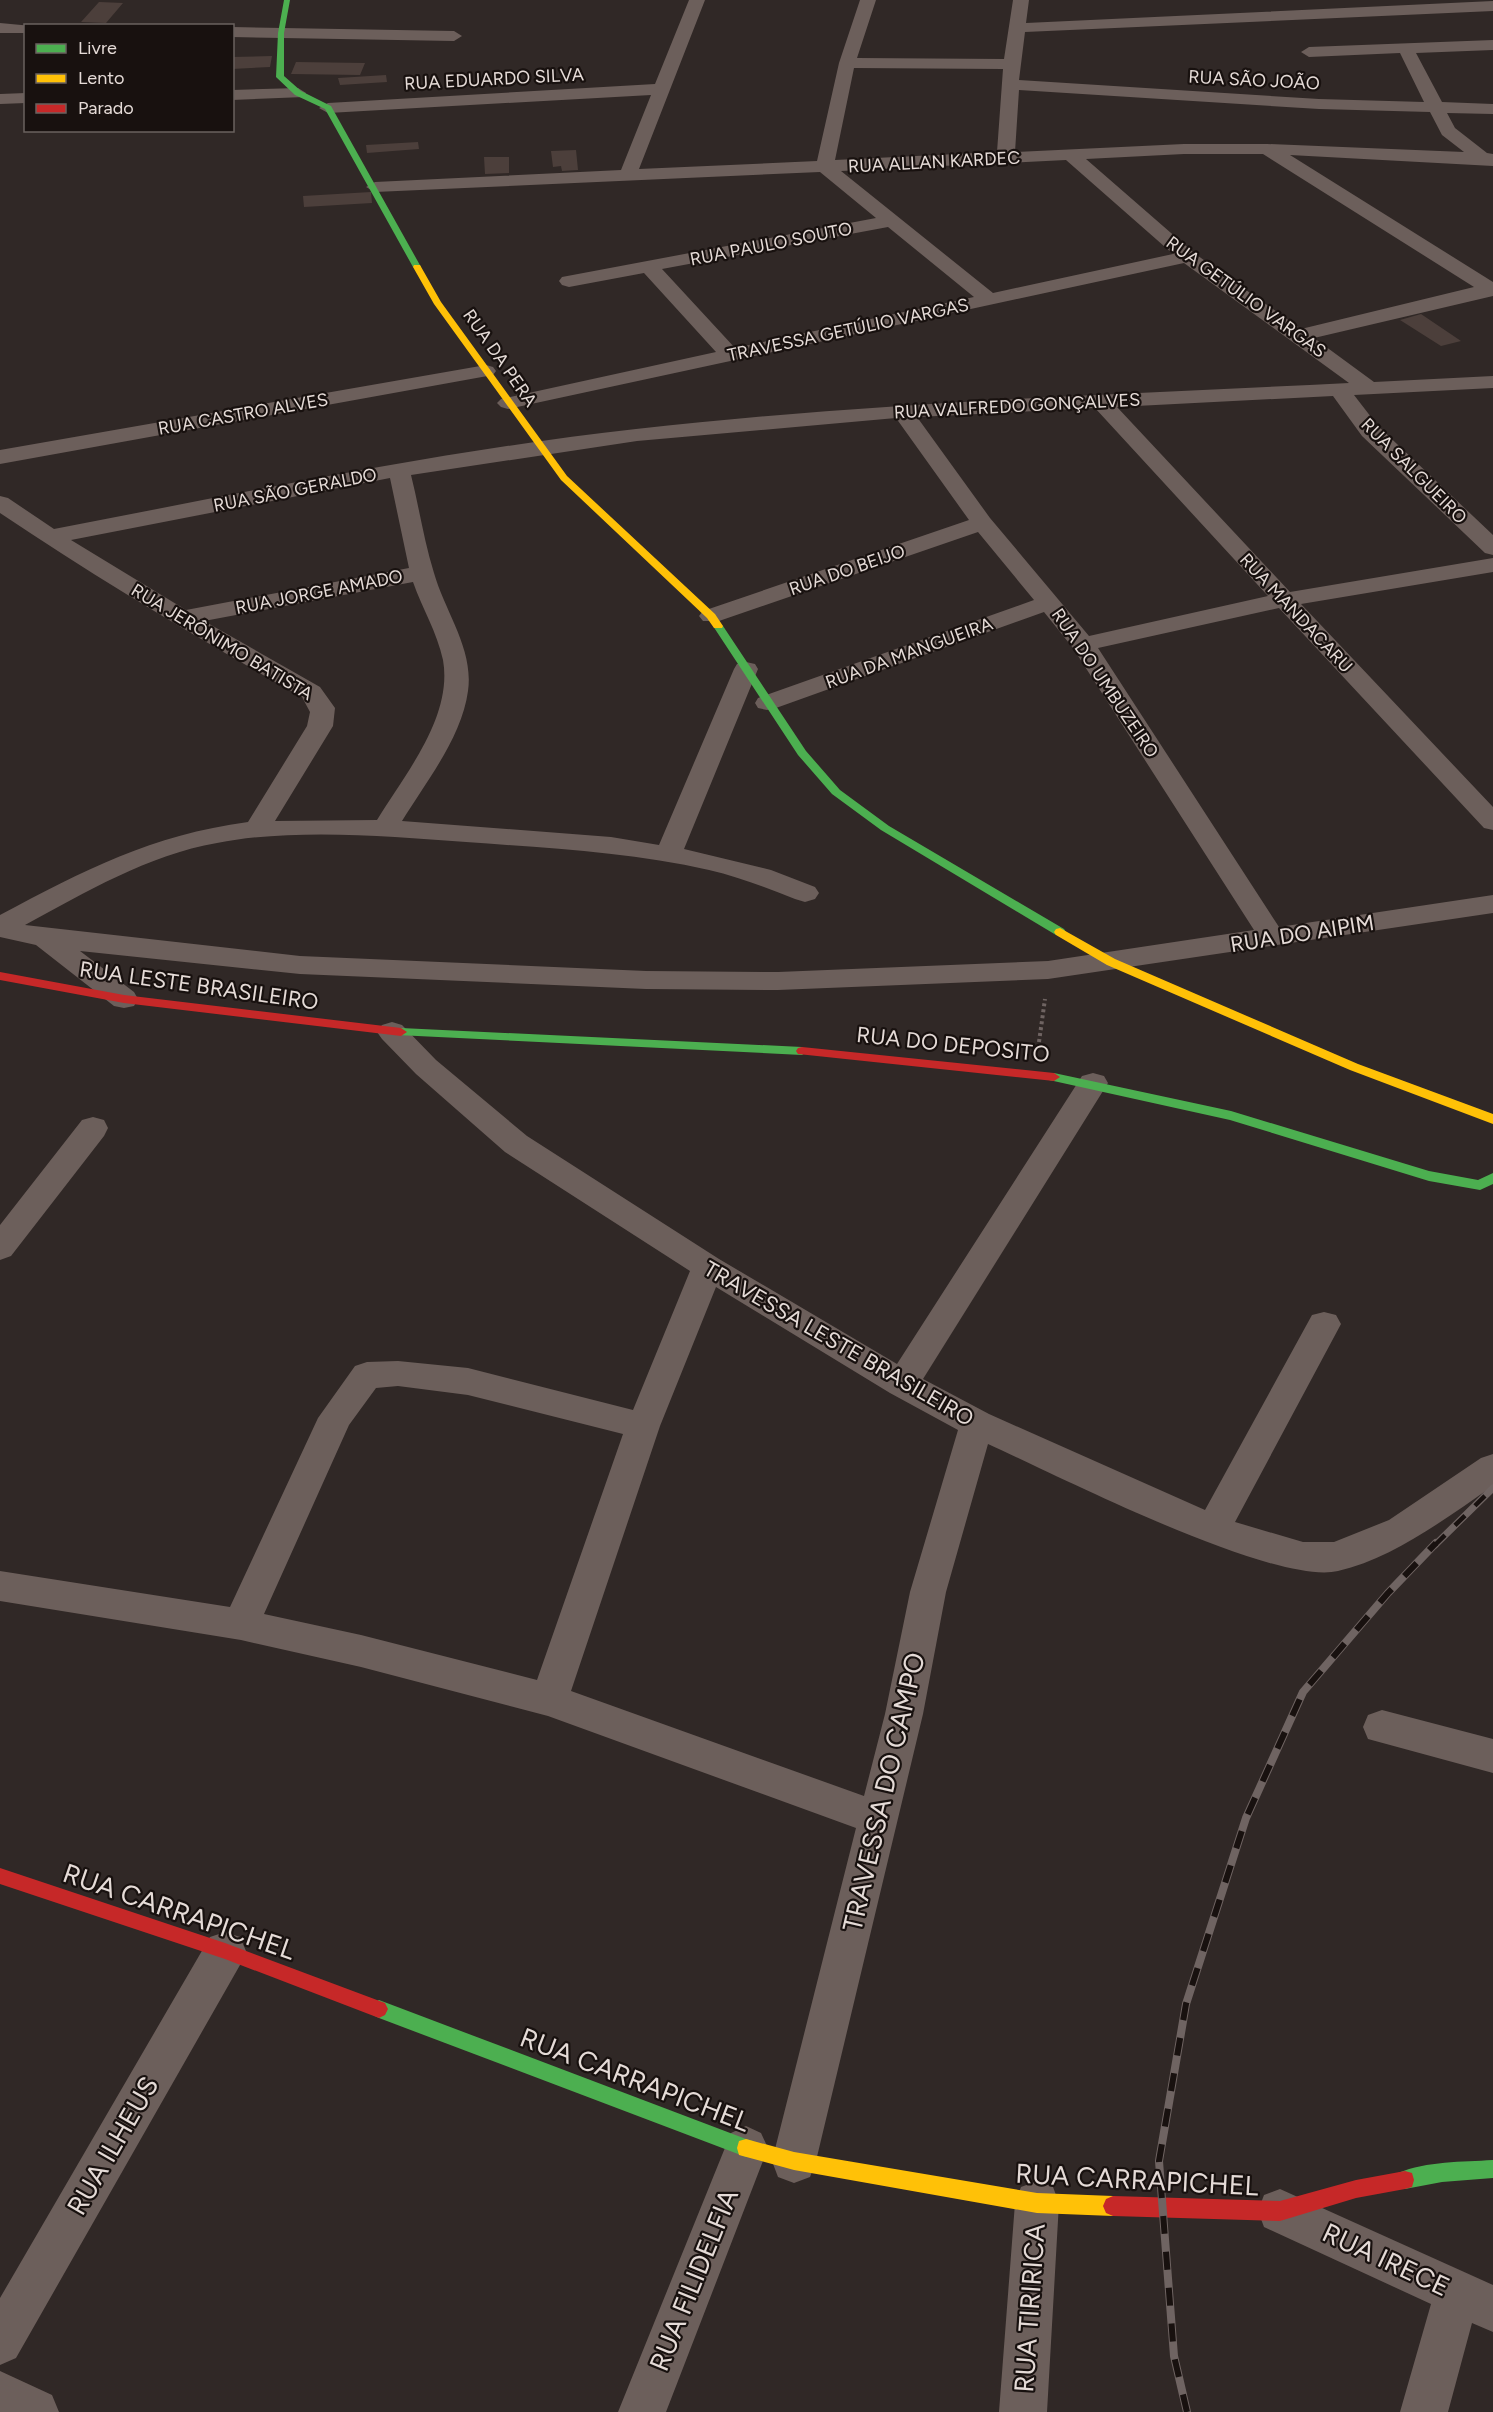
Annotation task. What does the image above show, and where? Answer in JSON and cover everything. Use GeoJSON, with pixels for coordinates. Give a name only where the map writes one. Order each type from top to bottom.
{"type":"FeatureCollection","features":[{"type":"Feature","properties":{"kind":"street"},"geometry":{"type":"LineString","coordinates":[[287,0],[281,33],[280,77],[298,93],[328,108]]}},
{"type":"Feature","properties":{"kind":"street"},"geometry":{"type":"LineString","coordinates":[[628,176],[697,0]]}},
{"type":"Feature","properties":{"kind":"street"},"geometry":{"type":"LineString","coordinates":[[868,0],[847,63],[825,167],[989,299]]}},
{"type":"Feature","properties":{"kind":"street"},"geometry":{"type":"LineString","coordinates":[[1006,158],[1013,85],[1012,64],[1021,0]]}},
{"type":"Feature","properties":{"kind":"street"},"geometry":{"type":"LineString","coordinates":[[1017,28],[1426,4],[1493,6]]}},
{"type":"Feature","properties":{"kind":"street"},"geometry":{"type":"LineString","coordinates":[[1426,4],[1467,46]]}},
{"type":"Feature","properties":{"kind":"street"},"geometry":{"type":"LineString","coordinates":[[0,28],[24,28]]}},
{"type":"Feature","properties":{"kind":"street"},"geometry":{"type":"LineString","coordinates":[[234,32],[454,36]]}},
{"type":"Feature","properties":{"kind":"street"},"geometry":{"type":"LineString","coordinates":[[1309,52],[1493,45]]}},
{"type":"Feature","properties":{"kind":"street"},"geometry":{"type":"LineString","coordinates":[[1405,48],[1448,131],[1489,161]]}},
{"type":"Feature","properties":{"kind":"street"},"geometry":{"type":"LineString","coordinates":[[847,63],[1012,64]]}},
{"type":"Feature","properties":{"kind":"street","name":"RUA SÃO JOÃO"},"geometry":{"type":"LineString","coordinates":[[1013,85],[1319,104],[1493,109]]}},
{"type":"Feature","properties":{"kind":"street","name":"RUA EDUARDO SILVA"},"geometry":{"type":"LineString","coordinates":[[328,108],[661,89]]}},
{"type":"Feature","properties":{"kind":"street"},"geometry":{"type":"LineString","coordinates":[[234,94],[298,93]]}},
{"type":"Feature","properties":{"kind":"street"},"geometry":{"type":"LineString","coordinates":[[0,99],[24,98]]}},
{"type":"Feature","properties":{"kind":"street","name":"RUA DA PERA"},"geometry":{"type":"LineString","coordinates":[[328,108],[375,187],[437,302],[508,403],[564,478],[711,616],[802,753],[836,792],[862,812],[1112,963],[1353,1067],[1493,1119]]}},
{"type":"Feature","properties":{"kind":"street","name":"RUA ALLAN KARDEC"},"geometry":{"type":"LineString","coordinates":[[375,187],[1184,149],[1266,149],[1489,161]]}},
{"type":"Feature","properties":{"kind":"street"},"geometry":{"type":"LineString","coordinates":[[1266,149],[1492,289]]}},
{"type":"Feature","properties":{"kind":"street","name":"RUA GETÚLIO VARGAS"},"geometry":{"type":"LineString","coordinates":[[1071,155],[1187,257],[1371,389]]}},
{"type":"Feature","properties":{"kind":"street","name":"RUA PAULO SOUTO"},"geometry":{"type":"LineString","coordinates":[[569,281],[893,220]]}},
{"type":"Feature","properties":{"kind":"street","name":"TRAVESSA GETÚLIO VARGAS"},"geometry":{"type":"LineString","coordinates":[[508,403],[1187,257]]}},
{"type":"Feature","properties":{"kind":"street","name":"RUA PAULO SOUTO"},"geometry":{"type":"LineString","coordinates":[[649,267],[731,356]]}},
{"type":"Feature","properties":{"kind":"street"},"geometry":{"type":"LineString","coordinates":[[1299,336],[1492,289]]}},
{"type":"Feature","properties":{"kind":"street","name":"RUA CASTRO ALVES"},"geometry":{"type":"LineString","coordinates":[[0,457],[486,371]]}},
{"type":"Feature","properties":{"kind":"street","name":"RUA VALFREDO GONÇALVES"},"geometry":{"type":"LineString","coordinates":[[542,447],[804,418],[902,411],[1493,382]]}},
{"type":"Feature","properties":{"kind":"street","name":"RUA SALGUEIRO"},"geometry":{"type":"LineString","coordinates":[[1340,391],[1370,431],[1493,548]]}},
{"type":"Feature","properties":{"kind":"street","name":"RUA MANDACARU"},"geometry":{"type":"LineString","coordinates":[[1101,402],[1493,822]]}},
{"type":"Feature","properties":{"kind":"street","name":"RUA DO UMBUZEIRO"},"geometry":{"type":"LineString","coordinates":[[902,411],[982,523],[1083,644],[1272,937]]}},
{"type":"Feature","properties":{"kind":"street","name":"RUA SÃO GERALDO"},"geometry":{"type":"LineString","coordinates":[[49,537],[399,470],[542,447]]}},
{"type":"Feature","properties":{"kind":"street"},"geometry":{"type":"LineString","coordinates":[[385,828],[447,721],[456,692],[457,670],[452,649],[422,573],[399,470]]}},
{"type":"Feature","properties":{"kind":"street","name":"RUA JERÔNIMO BATISTA"},"geometry":{"type":"LineString","coordinates":[[0,502],[49,537],[181,618],[311,692],[320,700],[324,716],[320,726],[257,829]]}},
{"type":"Feature","properties":{"kind":"street","name":"RUA DO BEIJO"},"geometry":{"type":"LineString","coordinates":[[711,616],[982,523]]}},
{"type":"Feature","properties":{"kind":"street"},"geometry":{"type":"LineString","coordinates":[[1083,644],[1284,600],[1493,566]]}},
{"type":"Feature","properties":{"kind":"street","name":"RUA JORGE AMADO"},"geometry":{"type":"LineString","coordinates":[[181,618],[422,573]]}},
{"type":"Feature","properties":{"kind":"street","name":"RUA DA MANGUEIRA"},"geometry":{"type":"LineString","coordinates":[[767,703],[1050,602]]}},
{"type":"Feature","properties":{"kind":"street"},"geometry":{"type":"LineString","coordinates":[[669,853],[746,669]]}},
{"type":"Feature","properties":{"kind":"street"},"geometry":{"type":"LineString","coordinates":[[0,928],[98,873],[149,853],[213,835],[257,829],[385,828],[610,845],[669,853],[761,876],[805,893]]}},
{"type":"Feature","properties":{"kind":"street","name":"RUA DO AIPIM"},"geometry":{"type":"LineString","coordinates":[[0,928],[45,938],[300,965],[646,980],[778,981],[1048,970],[1112,963],[1493,904]]}},
{"type":"Feature","properties":{"kind":"street"},"geometry":{"type":"LineString","coordinates":[[45,938],[124,999]]}},
{"type":"Feature","properties":{"kind":"street","name":"RUA LESTE BRASILEIRO"},"geometry":{"type":"LineString","coordinates":[[0,976],[124,999],[392,1032]]}},
{"type":"Feature","properties":{"kind":"street","name":"RUA DO DEPOSITO"},"geometry":{"type":"LineString","coordinates":[[392,1032],[804,1051],[1038,1073],[1093,1083],[1231,1116],[1429,1176],[1480,1185],[1493,1178]]}},
{"type":"Feature","properties":{"kind":"street","name":"TRAVESSA LESTE BRASILEIRO"},"geometry":{"type":"LineString","coordinates":[[392,1032],[426,1067],[516,1144],[708,1267],[902,1384],[977,1424],[1214,1529],[1303,1557],[1336,1557],[1402,1530],[1493,1468]]}},
{"type":"Feature","properties":{"kind":"street"},"geometry":{"type":"LineString","coordinates":[[902,1384],[1093,1083]]}},
{"type":"Feature","properties":{"kind":"street"},"geometry":{"type":"LineString","coordinates":[[0,1248],[93,1128]]}},
{"type":"Feature","properties":{"kind":"street"},"geometry":{"type":"LineString","coordinates":[[549,1700],[643,1426],[708,1267]]}},
{"type":"Feature","properties":{"kind":"street"},"geometry":{"type":"LineString","coordinates":[[1214,1529],[1324,1324]]}},
{"type":"Feature","properties":{"kind":"street"},"geometry":{"type":"LineString","coordinates":[[241,1624],[335,1418],[367,1375],[396,1371],[477,1384],[643,1426]]}},
{"type":"Feature","properties":{"kind":"street","name":"TRAVESSA DO CAMPO"},"geometry":{"type":"LineString","coordinates":[[794,2161],[904,1714],[928,1592],[977,1424]]}},
{"type":"Feature","properties":{"kind":"street"},"geometry":{"type":"LineString","coordinates":[[0,1586],[241,1624],[360,1651],[549,1700],[879,1819]]}},
{"type":"Feature","properties":{"kind":"street"},"geometry":{"type":"LineString","coordinates":[[1382,1727],[1493,1756]]}},
{"type":"Feature","properties":{"kind":"street","name":"RUA CARRAPICHEL"},"geometry":{"type":"LineString","coordinates":[[0,1876],[225,1951],[746,2148],[794,2161],[1037,2203],[1280,2211],[1356,2189],[1442,2173],[1493,2169]]}},
{"type":"Feature","properties":{"kind":"street","name":"RUA ILHEUS"},"geometry":{"type":"LineString","coordinates":[[0,2342],[225,1951]]}},
{"type":"Feature","properties":{"kind":"street","name":"RUA FILIDELFIA"},"geometry":{"type":"LineString","coordinates":[[642,2412],[746,2148]]}},
{"type":"Feature","properties":{"kind":"street","name":"RUA TIRIRICA"},"geometry":{"type":"LineString","coordinates":[[1023,2412],[1037,2203]]}},
{"type":"Feature","properties":{"kind":"street","name":"RUA IRECE"},"geometry":{"type":"LineString","coordinates":[[1280,2211],[1475,2301]]}},
{"type":"Feature","properties":{"kind":"street"},"geometry":{"type":"LineString","coordinates":[[1424,2412],[1475,2301]]}},
{"type":"Feature","properties":{"kind":"street"},"geometry":{"type":"LineString","coordinates":[[0,2394],[35,2412]]}},
{"type":"Feature","properties":{"kind":"path"},"geometry":{"type":"LineString","coordinates":[[1038,1073],[1038,1051],[1048,970]]}},
{"type":"Feature","properties":{"kind":"building"},"geometry":{"type":"Polygon","coordinates":[[[99,2],[123,3],[106,23],[81,22],[99,2]]]}},
{"type":"Feature","properties":{"kind":"building"},"geometry":{"type":"Polygon","coordinates":[[[272,56],[270,67],[234,69],[234,57],[272,56]]]}},
{"type":"Feature","properties":{"kind":"building"},"geometry":{"type":"Polygon","coordinates":[[[296,62],[365,63],[360,75],[291,74],[296,62]]]}},
{"type":"Feature","properties":{"kind":"building"},"geometry":{"type":"Polygon","coordinates":[[[386,75],[387,82],[340,85],[338,78],[386,75]]]}},
{"type":"Feature","properties":{"kind":"building"},"geometry":{"type":"Polygon","coordinates":[[[418,142],[419,149],[367,153],[366,145],[418,142]]]}},
{"type":"Feature","properties":{"kind":"building"},"geometry":{"type":"Polygon","coordinates":[[[576,150],[578,170],[562,171],[561,166],[553,167],[551,151],[576,150]]]}},
{"type":"Feature","properties":{"kind":"building"},"geometry":{"type":"Polygon","coordinates":[[[484,157],[509,157],[509,173],[485,174],[484,157]]]}},
{"type":"Feature","properties":{"kind":"building"},"geometry":{"type":"Polygon","coordinates":[[[371,192],[372,203],[304,207],[303,196],[371,192]]]}},
{"type":"Feature","properties":{"kind":"building"},"geometry":{"type":"Polygon","coordinates":[[[1421,314],[1461,341],[1441,346],[1400,320],[1421,314]]]}},
{"type":"Feature","properties":{"kind":"railway"},"geometry":{"type":"LineString","coordinates":[[1435,1545],[1493,1488]]}},
{"type":"Feature","properties":{"kind":"railway"},"geometry":{"type":"LineString","coordinates":[[1187,2412],[1174,2356],[1159,2161],[1186,2004],[1246,1818],[1303,1692],[1388,1593],[1436,1543]]}},
{"type":"Feature","properties":{"kind":"traffic: fast"},"geometry":{"type":"LineString","coordinates":[[287,0],[281,33],[280,77],[298,93],[328,108],[417,267]]}},
{"type":"Feature","properties":{"kind":"traffic: fast"},"geometry":{"type":"LineString","coordinates":[[718,626],[802,753],[836,792],[885,828],[1060,932]]}},
{"type":"Feature","properties":{"kind":"traffic: fast"},"geometry":{"type":"LineString","coordinates":[[401,1032],[802,1051]]}},
{"type":"Feature","properties":{"kind":"traffic: fast"},"geometry":{"type":"LineString","coordinates":[[1054,1077],[1231,1116],[1429,1176],[1480,1185],[1493,1178]]}},
{"type":"Feature","properties":{"kind":"traffic: fast"},"geometry":{"type":"LineString","coordinates":[[379,2009],[746,2148]]}},
{"type":"Feature","properties":{"kind":"traffic: fast"},"geometry":{"type":"LineString","coordinates":[[1405,2180],[1442,2173],[1493,2169]]}},
{"type":"Feature","properties":{"kind":"traffic: slow"},"geometry":{"type":"LineString","coordinates":[[417,267],[437,302],[564,478],[711,616],[718,626]]}},
{"type":"Feature","properties":{"kind":"traffic: slow"},"geometry":{"type":"LineString","coordinates":[[1060,932],[1111,962],[1354,1067],[1493,1119]]}},
{"type":"Feature","properties":{"kind":"traffic: slow"},"geometry":{"type":"LineString","coordinates":[[746,2148],[794,2161],[1037,2203],[1113,2206]]}},
{"type":"Feature","properties":{"kind":"traffic: jam"},"geometry":{"type":"LineString","coordinates":[[0,976],[124,999],[401,1032]]}},
{"type":"Feature","properties":{"kind":"traffic: jam"},"geometry":{"type":"LineString","coordinates":[[802,1051],[1054,1077]]}},
{"type":"Feature","properties":{"kind":"traffic: jam"},"geometry":{"type":"LineString","coordinates":[[0,1876],[225,1951],[379,2009]]}},
{"type":"Feature","properties":{"kind":"traffic: jam"},"geometry":{"type":"LineString","coordinates":[[1113,2206],[1280,2211],[1356,2189],[1405,2180]]}}]}
